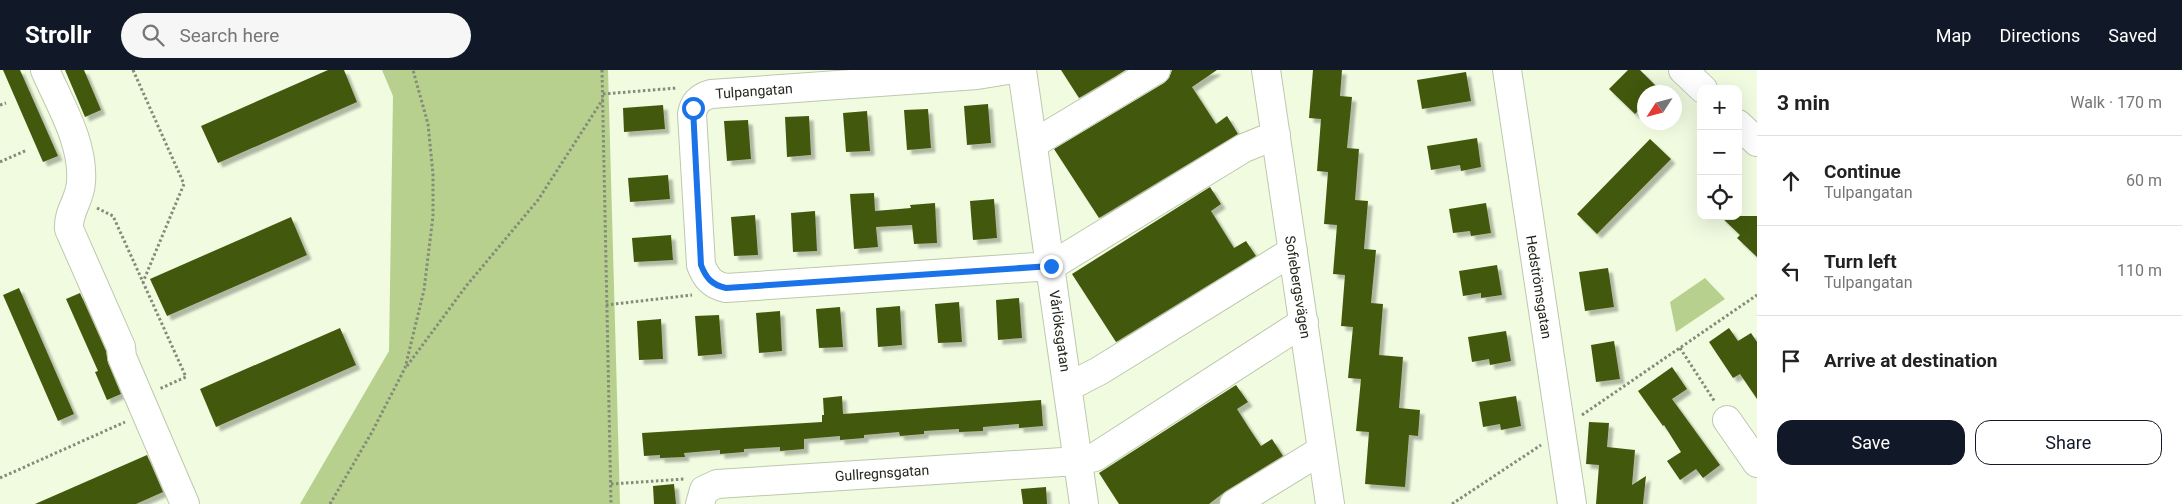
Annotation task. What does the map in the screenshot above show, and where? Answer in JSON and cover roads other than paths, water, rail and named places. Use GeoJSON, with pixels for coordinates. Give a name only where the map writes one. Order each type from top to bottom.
{"type":"FeatureCollection","features":[{"type":"Feature","properties":{"kind":"street"},"geometry":{"type":"LineString","coordinates":[[45,70],[78,148],[82,168],[79,198],[70,214],[69,230],[120,346],[122,358],[185,504]]}},
{"type":"Feature","properties":{"kind":"street","name":"Tulpangatan"},"geometry":{"type":"LineString","coordinates":[[1008,70],[977,76],[711,94],[701,98],[696,102],[692,114],[701,265],[705,276],[710,282],[726,288],[1051,266]]}},
{"type":"Feature","properties":{"kind":"street","name":"Vårlöksgatan"},"geometry":{"type":"LineString","coordinates":[[1022,70],[1084,504]]}},
{"type":"Feature","properties":{"kind":"street"},"geometry":{"type":"LineString","coordinates":[[1033,144],[1156,70]]}},
{"type":"Feature","properties":{"kind":"street","name":"Sofiebergsvägen"},"geometry":{"type":"LineString","coordinates":[[1266,70],[1330,504]]}},
{"type":"Feature","properties":{"kind":"street","name":"Hedströmsgatan"},"geometry":{"type":"LineString","coordinates":[[1507,70],[1572,504]]}},
{"type":"Feature","properties":{"kind":"street"},"geometry":{"type":"LineString","coordinates":[[1683,70],[1699,85]]}},
{"type":"Feature","properties":{"kind":"street"},"geometry":{"type":"LineString","coordinates":[[1742,128],[1757,142]]}},
{"type":"Feature","properties":{"kind":"street"},"geometry":{"type":"LineString","coordinates":[[1051,266],[1244,148],[1276,135]]}},
{"type":"Feature","properties":{"kind":"street"},"geometry":{"type":"LineString","coordinates":[[1068,387],[1099,371],[1293,251]]}},
{"type":"Feature","properties":{"kind":"street","name":"Gullregnsgatan"},"geometry":{"type":"LineString","coordinates":[[702,497],[717,484],[1078,461],[1094,457],[1304,322]]}},
{"type":"Feature","properties":{"kind":"street"},"geometry":{"type":"LineString","coordinates":[[1727,420],[1757,464]]}},
{"type":"Feature","properties":{"kind":"street"},"geometry":{"type":"LineString","coordinates":[[1234,504],[1322,450]]}}]}
